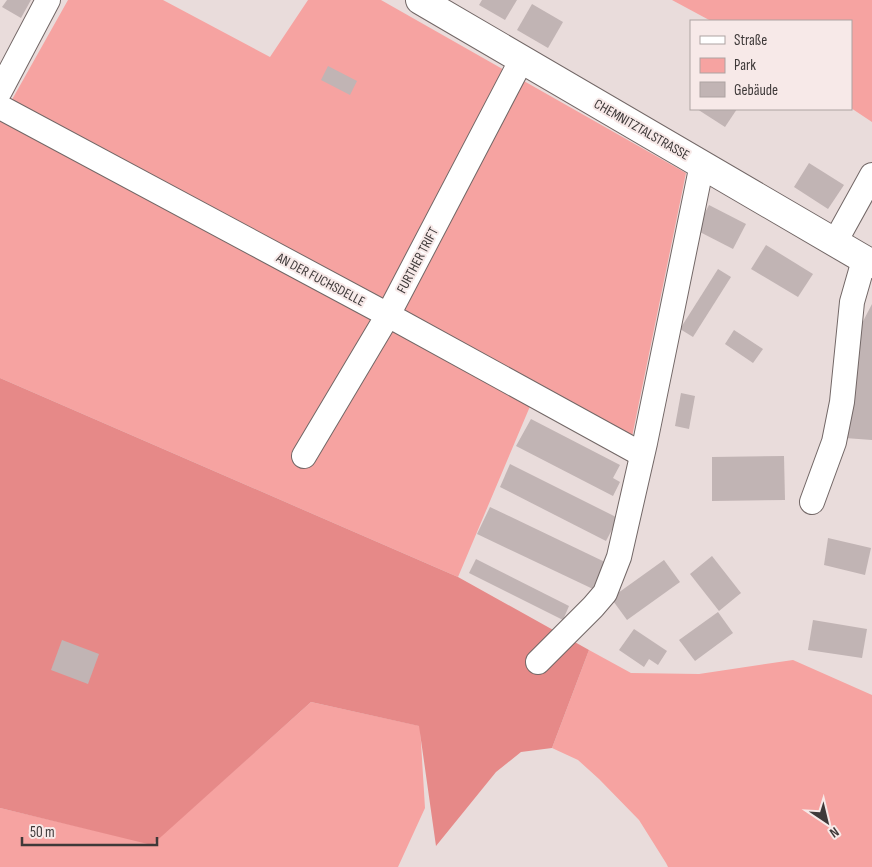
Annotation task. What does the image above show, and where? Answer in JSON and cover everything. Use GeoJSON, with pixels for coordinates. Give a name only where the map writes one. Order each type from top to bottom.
{"type":"FeatureCollection","features":[{"type":"Feature","properties":{"kind":"main road","name":"CHEMNITZTALSTRASSE"},"geometry":{"type":"LineString","coordinates":[[420,0],[868,262]]}},
{"type":"Feature","properties":{"kind":"street"},"geometry":{"type":"LineString","coordinates":[[0,90],[48,0]]}},
{"type":"Feature","properties":{"kind":"street","name":"FURTHER TRIFT"},"geometry":{"type":"LineString","coordinates":[[304,456],[388,315],[522,59]]}},
{"type":"Feature","properties":{"kind":"street","name":"AN DER FUCHSDELLE"},"geometry":{"type":"LineString","coordinates":[[0,107],[388,315],[641,454]]}},
{"type":"Feature","properties":{"kind":"street"},"geometry":{"type":"LineString","coordinates":[[538,662],[605,593],[619,557],[702,164]]}},
{"type":"Feature","properties":{"kind":"street"},"geometry":{"type":"LineString","coordinates":[[834,242],[872,175]]}},
{"type":"Feature","properties":{"kind":"street","name":"CHEMNITZTALSTRASSE"},"geometry":{"type":"LineString","coordinates":[[812,502],[823,481],[837,443],[852,302],[868,262]]}},
{"type":"Feature","properties":{"kind":"green space"},"geometry":{"type":"Polygon","coordinates":[[[68,0],[163,0],[270,57],[308,0],[381,0],[686,173],[632,437],[539,385],[458,577],[0,378],[0,121],[68,0]]]}},
{"type":"Feature","properties":{"kind":"green space"},"geometry":{"type":"Polygon","coordinates":[[[672,0],[872,0],[872,122],[852,109],[852,20],[709,20],[672,0]]]}},
{"type":"Feature","properties":{"kind":"green space"},"geometry":{"type":"Polygon","coordinates":[[[589,650],[631,673],[699,674],[793,660],[872,695],[872,867],[668,867],[639,820],[578,760],[552,748],[589,650]]]}},
{"type":"Feature","properties":{"kind":"green space"},"geometry":{"type":"Polygon","coordinates":[[[311,702],[420,726],[425,808],[398,867],[0,867],[0,808],[152,844],[311,702]]]}},
{"type":"Feature","properties":{"kind":"shaded area"},"geometry":{"type":"Polygon","coordinates":[[[0,378],[458,577],[589,650],[552,748],[521,752],[496,772],[436,846],[419,726],[311,702],[152,845],[0,808],[0,378]]]}},
{"type":"Feature","properties":{"kind":"building"},"geometry":{"type":"Polygon","coordinates":[[[7,0],[31,0],[21,18],[2,7],[7,0]]]}},
{"type":"Feature","properties":{"kind":"building"},"geometry":{"type":"Polygon","coordinates":[[[482,0],[517,0],[505,20],[479,5],[482,0]]]}},
{"type":"Feature","properties":{"kind":"building"},"geometry":{"type":"Polygon","coordinates":[[[532,4],[563,22],[548,48],[517,30],[532,4]]]}},
{"type":"Feature","properties":{"kind":"building"},"geometry":{"type":"Polygon","coordinates":[[[328,66],[357,81],[350,95],[321,80],[328,66]]]}},
{"type":"Feature","properties":{"kind":"building"},"geometry":{"type":"Polygon","coordinates":[[[699,110],[736,110],[725,127],[699,110]]]}},
{"type":"Feature","properties":{"kind":"building"},"geometry":{"type":"Polygon","coordinates":[[[809,163],[844,185],[828,209],[794,187],[809,163]]]}},
{"type":"Feature","properties":{"kind":"building"},"geometry":{"type":"Polygon","coordinates":[[[709,205],[746,224],[733,249],[696,230],[709,205]]]}},
{"type":"Feature","properties":{"kind":"building"},"geometry":{"type":"Polygon","coordinates":[[[766,245],[813,274],[798,297],[751,269],[766,245]]]}},
{"type":"Feature","properties":{"kind":"building"},"geometry":{"type":"Polygon","coordinates":[[[718,269],[731,277],[693,337],[680,329],[718,269]]]}},
{"type":"Feature","properties":{"kind":"building"},"geometry":{"type":"Polygon","coordinates":[[[872,304],[872,440],[845,438],[859,329],[872,304]]]}},
{"type":"Feature","properties":{"kind":"building"},"geometry":{"type":"Polygon","coordinates":[[[734,330],[763,349],[753,363],[725,344],[734,330]]]}},
{"type":"Feature","properties":{"kind":"building"},"geometry":{"type":"Polygon","coordinates":[[[681,393],[695,396],[689,429],[675,426],[681,393]]]}},
{"type":"Feature","properties":{"kind":"building"},"geometry":{"type":"Polygon","coordinates":[[[531,419],[620,465],[613,478],[620,482],[613,496],[516,446],[531,419]]]}},
{"type":"Feature","properties":{"kind":"building"},"geometry":{"type":"Polygon","coordinates":[[[784,456],[785,500],[712,501],[712,457],[784,456]]]}},
{"type":"Feature","properties":{"kind":"building"},"geometry":{"type":"Polygon","coordinates":[[[510,464],[618,518],[606,541],[500,487],[510,464]]]}},
{"type":"Feature","properties":{"kind":"building"},"geometry":{"type":"Polygon","coordinates":[[[490,507],[607,563],[593,589],[477,534],[490,507]]]}},
{"type":"Feature","properties":{"kind":"building"},"geometry":{"type":"Polygon","coordinates":[[[828,538],[871,548],[865,575],[824,565],[828,538]]]}},
{"type":"Feature","properties":{"kind":"building"},"geometry":{"type":"Polygon","coordinates":[[[712,556],[741,593],[719,611],[690,574],[712,556]]]}},
{"type":"Feature","properties":{"kind":"building"},"geometry":{"type":"Polygon","coordinates":[[[476,559],[569,606],[563,620],[469,573],[476,559]]]}},
{"type":"Feature","properties":{"kind":"building"},"geometry":{"type":"Polygon","coordinates":[[[664,560],[680,582],[627,620],[611,598],[664,560]]]}},
{"type":"Feature","properties":{"kind":"building"},"geometry":{"type":"Polygon","coordinates":[[[718,612],[733,633],[695,661],[679,640],[718,612]]]}},
{"type":"Feature","properties":{"kind":"building"},"geometry":{"type":"Polygon","coordinates":[[[813,620],[867,629],[862,658],[808,650],[813,620]]]}},
{"type":"Feature","properties":{"kind":"building"},"geometry":{"type":"Polygon","coordinates":[[[634,629],[667,651],[658,665],[649,659],[644,667],[619,650],[634,629]]]}},
{"type":"Feature","properties":{"kind":"building"},"geometry":{"type":"Polygon","coordinates":[[[62,640],[99,654],[88,684],[51,670],[62,640]]]}}]}
